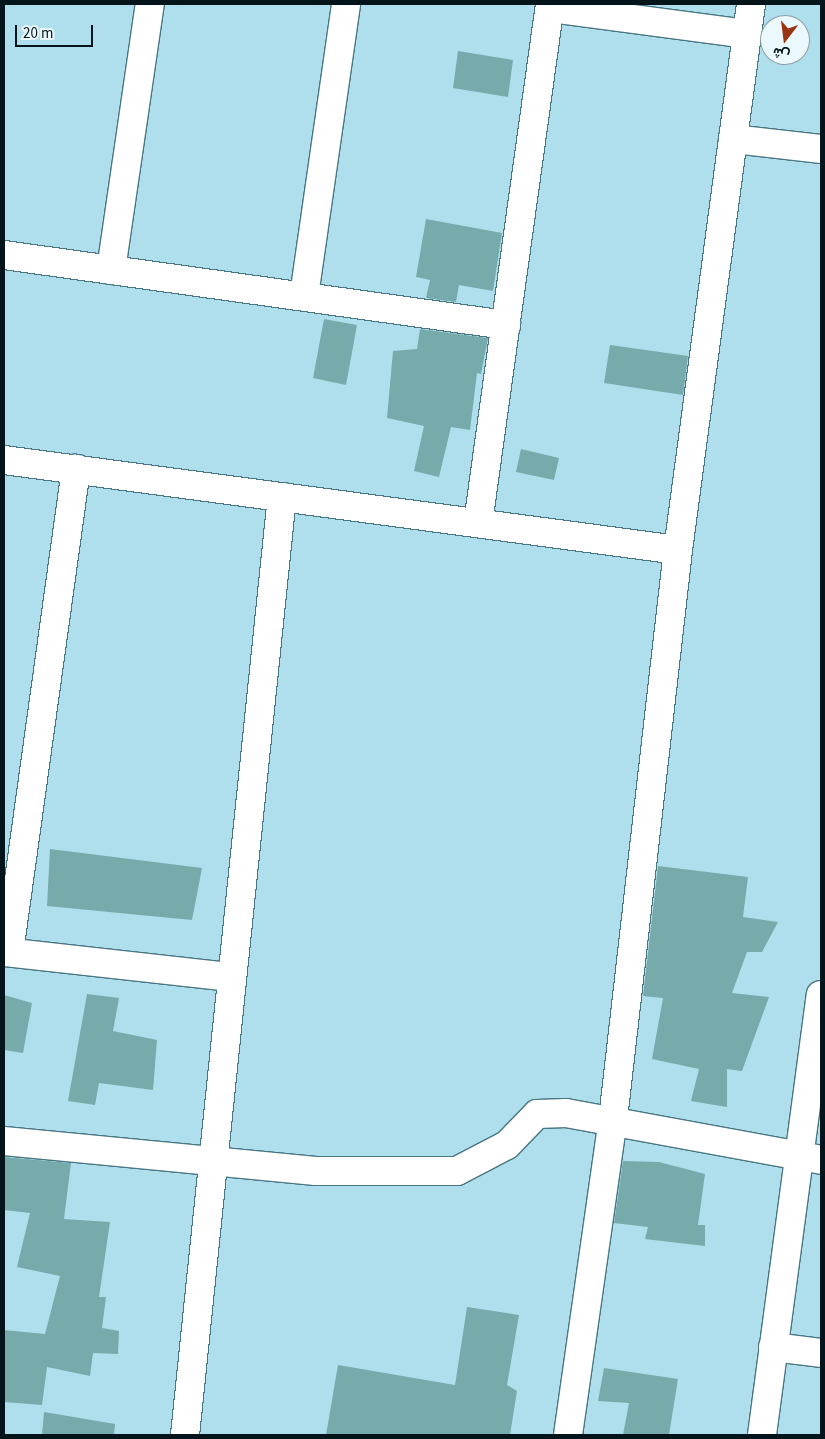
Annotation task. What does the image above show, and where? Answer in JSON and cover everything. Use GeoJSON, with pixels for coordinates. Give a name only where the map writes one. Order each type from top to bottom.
{"type":"FeatureCollection","features":[{"type":"Feature","properties":{"kind":"street"},"geometry":{"type":"LineString","coordinates":[[111,270],[150,4]]}},
{"type":"Feature","properties":{"kind":"street"},"geometry":{"type":"LineString","coordinates":[[304,296],[346,4]]}},
{"type":"Feature","properties":{"kind":"street"},"geometry":{"type":"LineString","coordinates":[[568,1435],[613,1119],[678,550],[751,4]]}},
{"type":"Feature","properties":{"kind":"street"},"geometry":{"type":"LineString","coordinates":[[478,523],[550,6],[747,34]]}},
{"type":"Feature","properties":{"kind":"street"},"geometry":{"type":"LineString","coordinates":[[733,139],[821,149]]}},
{"type":"Feature","properties":{"kind":"street"},"geometry":{"type":"LineString","coordinates":[[4,255],[506,325]]}},
{"type":"Feature","properties":{"kind":"street"},"geometry":{"type":"LineString","coordinates":[[4,460],[678,550]]}},
{"type":"Feature","properties":{"kind":"street"},"geometry":{"type":"LineString","coordinates":[[76,469],[7,952],[231,977]]}},
{"type":"Feature","properties":{"kind":"street"},"geometry":{"type":"LineString","coordinates":[[185,1435],[212,1159],[282,497]]}},
{"type":"Feature","properties":{"kind":"street"},"geometry":{"type":"LineString","coordinates":[[762,1435],[773,1347],[810,1158],[821,995]]}},
{"type":"Feature","properties":{"kind":"street"},"geometry":{"type":"LineString","coordinates":[[4,1141],[212,1159],[316,1171],[457,1171],[507,1145],[537,1114],[613,1119],[810,1158]]}},
{"type":"Feature","properties":{"kind":"street"},"geometry":{"type":"LineString","coordinates":[[773,1347],[821,1353]]}},
{"type":"Feature","properties":{"kind":"building"},"geometry":{"type":"Polygon","coordinates":[[[458,51],[513,60],[508,97],[453,88],[458,51]]]}},
{"type":"Feature","properties":{"kind":"building"},"geometry":{"type":"Polygon","coordinates":[[[426,219],[502,233],[493,291],[459,285],[456,302],[426,298],[430,280],[416,277],[426,219]]]}},
{"type":"Feature","properties":{"kind":"building"},"geometry":{"type":"Polygon","coordinates":[[[324,319],[357,325],[346,385],[313,378],[324,319]]]}},
{"type":"Feature","properties":{"kind":"building"},"geometry":{"type":"Polygon","coordinates":[[[420,329],[488,338],[481,374],[477,373],[470,430],[451,427],[439,477],[414,471],[424,426],[387,418],[393,351],[417,349],[420,329]]]}},
{"type":"Feature","properties":{"kind":"building"},"geometry":{"type":"Polygon","coordinates":[[[610,345],[688,356],[683,395],[604,383],[610,345]]]}},
{"type":"Feature","properties":{"kind":"building"},"geometry":{"type":"Polygon","coordinates":[[[521,449],[559,458],[554,480],[516,472],[521,449]]]}},
{"type":"Feature","properties":{"kind":"building"},"geometry":{"type":"Polygon","coordinates":[[[50,849],[202,868],[192,920],[47,906],[50,849]]]}},
{"type":"Feature","properties":{"kind":"building"},"geometry":{"type":"Polygon","coordinates":[[[658,866],[748,877],[743,917],[778,922],[762,952],[747,952],[732,993],[769,997],[742,1071],[727,1069],[727,1107],[691,1101],[699,1069],[652,1059],[663,998],[643,996],[658,866]]]}},
{"type":"Feature","properties":{"kind":"building"},"geometry":{"type":"Polygon","coordinates":[[[87,994],[119,998],[113,1031],[157,1040],[153,1090],[99,1083],[95,1105],[68,1101],[87,994]]]}},
{"type":"Feature","properties":{"kind":"building"},"geometry":{"type":"Polygon","coordinates":[[[4,995],[32,1003],[23,1053],[4,1050],[4,995]]]}},
{"type":"Feature","properties":{"kind":"building"},"geometry":{"type":"Polygon","coordinates":[[[4,1157],[71,1163],[64,1219],[110,1222],[99,1297],[106,1297],[102,1328],[119,1331],[118,1354],[93,1353],[90,1376],[47,1367],[42,1405],[4,1402],[4,1330],[45,1334],[60,1276],[17,1267],[30,1213],[4,1210],[4,1157]]]}},
{"type":"Feature","properties":{"kind":"building"},"geometry":{"type":"Polygon","coordinates":[[[623,1161],[659,1162],[705,1174],[698,1225],[705,1225],[705,1246],[645,1239],[648,1227],[614,1223],[623,1161]]]}},
{"type":"Feature","properties":{"kind":"building"},"geometry":{"type":"Polygon","coordinates":[[[467,1307],[519,1315],[507,1385],[517,1391],[510,1435],[326,1435],[338,1365],[455,1385],[467,1307]]]}},
{"type":"Feature","properties":{"kind":"building"},"geometry":{"type":"Polygon","coordinates":[[[604,1368],[678,1379],[669,1435],[623,1435],[629,1403],[598,1401],[604,1368]]]}},
{"type":"Feature","properties":{"kind":"building"},"geometry":{"type":"Polygon","coordinates":[[[44,1412],[115,1424],[114,1435],[42,1435],[44,1412]]]}}]}
